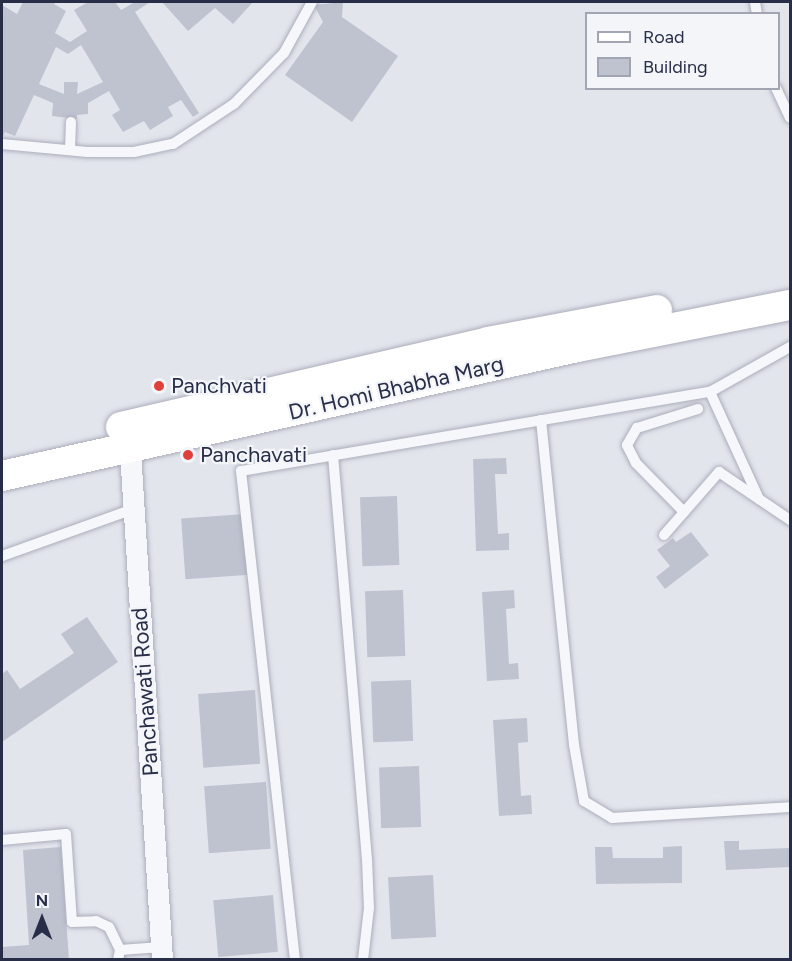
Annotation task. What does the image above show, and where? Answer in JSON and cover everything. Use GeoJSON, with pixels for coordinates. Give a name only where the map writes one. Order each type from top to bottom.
{"type":"FeatureCollection","features":[{"type":"Feature","properties":{"kind":"main road","name":"Dr. Homi Bhabha Marg"},"geometry":{"type":"LineString","coordinates":[[2,476],[129,435],[488,342],[790,284]]}},
{"type":"Feature","properties":{"kind":"main road","name":"Dr. Homi Bhabha Marg"},"geometry":{"type":"LineString","coordinates":[[2,455],[129,435],[790,305]]}},
{"type":"Feature","properties":{"kind":"street","name":"Panchawati Road"},"geometry":{"type":"LineString","coordinates":[[129,435],[161,953]]}},
{"type":"Feature","properties":{"kind":"lane"},"geometry":{"type":"LineString","coordinates":[[2,144],[70,150],[134,152],[173,144],[234,104],[284,53],[312,2]]}},
{"type":"Feature","properties":{"kind":"lane"},"geometry":{"type":"LineString","coordinates":[[777,90],[790,118]]}},
{"type":"Feature","properties":{"kind":"lane"},"geometry":{"type":"LineString","coordinates":[[70,122],[70,150]]}},
{"type":"Feature","properties":{"kind":"lane"},"geometry":{"type":"LineString","coordinates":[[295,960],[241,471],[710,392],[790,347]]}},
{"type":"Feature","properties":{"kind":"lane"},"geometry":{"type":"LineString","coordinates":[[710,392],[759,499]]}},
{"type":"Feature","properties":{"kind":"lane"},"geometry":{"type":"LineString","coordinates":[[684,512],[636,463],[627,445],[637,428],[698,409]]}},
{"type":"Feature","properties":{"kind":"lane"},"geometry":{"type":"LineString","coordinates":[[541,420],[574,746],[584,801],[612,818],[790,807]]}},
{"type":"Feature","properties":{"kind":"lane"},"geometry":{"type":"LineString","coordinates":[[333,455],[368,859],[369,908],[363,960]]}},
{"type":"Feature","properties":{"kind":"lane"},"geometry":{"type":"LineString","coordinates":[[664,535],[719,472],[790,520]]}},
{"type":"Feature","properties":{"kind":"lane"},"geometry":{"type":"LineString","coordinates":[[2,556],[133,509]]}},
{"type":"Feature","properties":{"kind":"lane"},"geometry":{"type":"LineString","coordinates":[[2,840],[66,834],[72,922],[96,921],[109,927],[119,955],[161,953]]}},
{"type":"Feature","properties":{"kind":"building"},"geometry":{"type":"Polygon","coordinates":[[[23,2],[56,2],[54,4],[66,11],[55,33],[70,42],[87,31],[74,10],[88,2],[115,2],[121,10],[135,2],[150,2],[135,12],[199,113],[193,117],[181,100],[168,107],[173,116],[150,130],[144,121],[123,132],[112,115],[120,110],[109,91],[88,103],[88,114],[77,115],[77,119],[52,116],[53,103],[34,95],[15,136],[5,132],[2,138],[2,5],[17,14],[23,2]],[[81,45],[68,54],[56,47],[39,84],[64,94],[64,82],[78,82],[77,94],[103,82],[81,45]]]}},
{"type":"Feature","properties":{"kind":"building"},"geometry":{"type":"Polygon","coordinates":[[[162,2],[253,2],[233,24],[215,8],[188,31],[162,2]]]}},
{"type":"Feature","properties":{"kind":"building"},"geometry":{"type":"Polygon","coordinates":[[[343,2],[342,17],[398,56],[352,122],[285,75],[323,22],[314,5],[343,2]]]}},
{"type":"Feature","properties":{"kind":"building"},"geometry":{"type":"Polygon","coordinates":[[[506,458],[507,474],[495,474],[498,534],[509,533],[509,550],[476,551],[473,459],[506,458]]]}},
{"type":"Feature","properties":{"kind":"building"},"geometry":{"type":"Polygon","coordinates":[[[397,496],[399,565],[362,566],[360,497],[397,496]]]}},
{"type":"Feature","properties":{"kind":"building"},"geometry":{"type":"Polygon","coordinates":[[[245,514],[249,575],[185,579],[181,518],[245,514]]]}},
{"type":"Feature","properties":{"kind":"building"},"geometry":{"type":"Polygon","coordinates":[[[691,532],[709,555],[665,589],[656,577],[670,566],[657,550],[673,538],[676,542],[691,532]]]}},
{"type":"Feature","properties":{"kind":"building"},"geometry":{"type":"Polygon","coordinates":[[[403,590],[405,656],[367,657],[365,591],[403,590]]]}},
{"type":"Feature","properties":{"kind":"building"},"geometry":{"type":"Polygon","coordinates":[[[514,590],[515,608],[506,609],[509,664],[518,663],[519,679],[487,681],[482,592],[514,590]]]}},
{"type":"Feature","properties":{"kind":"building"},"geometry":{"type":"Polygon","coordinates":[[[87,617],[118,662],[2,742],[2,674],[7,670],[20,689],[74,653],[61,634],[87,617]]]}},
{"type":"Feature","properties":{"kind":"building"},"geometry":{"type":"Polygon","coordinates":[[[411,680],[413,741],[373,742],[371,681],[411,680]]]}},
{"type":"Feature","properties":{"kind":"building"},"geometry":{"type":"Polygon","coordinates":[[[255,690],[260,764],[203,768],[198,694],[255,690]]]}},
{"type":"Feature","properties":{"kind":"building"},"geometry":{"type":"Polygon","coordinates":[[[527,718],[528,742],[518,743],[521,796],[531,795],[532,814],[499,816],[493,720],[527,718]]]}},
{"type":"Feature","properties":{"kind":"building"},"geometry":{"type":"Polygon","coordinates":[[[419,766],[421,827],[381,828],[379,767],[419,766]]]}},
{"type":"Feature","properties":{"kind":"building"},"geometry":{"type":"Polygon","coordinates":[[[266,782],[271,849],[209,853],[204,786],[266,782]]]}},
{"type":"Feature","properties":{"kind":"building"},"geometry":{"type":"Polygon","coordinates":[[[724,841],[739,841],[739,850],[790,848],[790,867],[726,870],[724,841]]]}},
{"type":"Feature","properties":{"kind":"building"},"geometry":{"type":"Polygon","coordinates":[[[682,846],[682,883],[596,884],[595,847],[612,847],[613,858],[663,858],[663,847],[682,846]]]}},
{"type":"Feature","properties":{"kind":"building"},"geometry":{"type":"Polygon","coordinates":[[[61,847],[69,960],[2,960],[2,947],[29,945],[23,850],[61,847]]]}},
{"type":"Feature","properties":{"kind":"building"},"geometry":{"type":"Polygon","coordinates":[[[433,875],[436,937],[391,939],[388,877],[433,875]]]}},
{"type":"Feature","properties":{"kind":"building"},"geometry":{"type":"Polygon","coordinates":[[[273,895],[278,952],[218,957],[213,900],[273,895]]]}},
{"type":"Feature","properties":{"kind":"place","name":"Panchvati"},"geometry":{"type":"Point","coordinates":[159,386]}},
{"type":"Feature","properties":{"kind":"place","name":"Panchavati"},"geometry":{"type":"Point","coordinates":[188,455]}}]}
